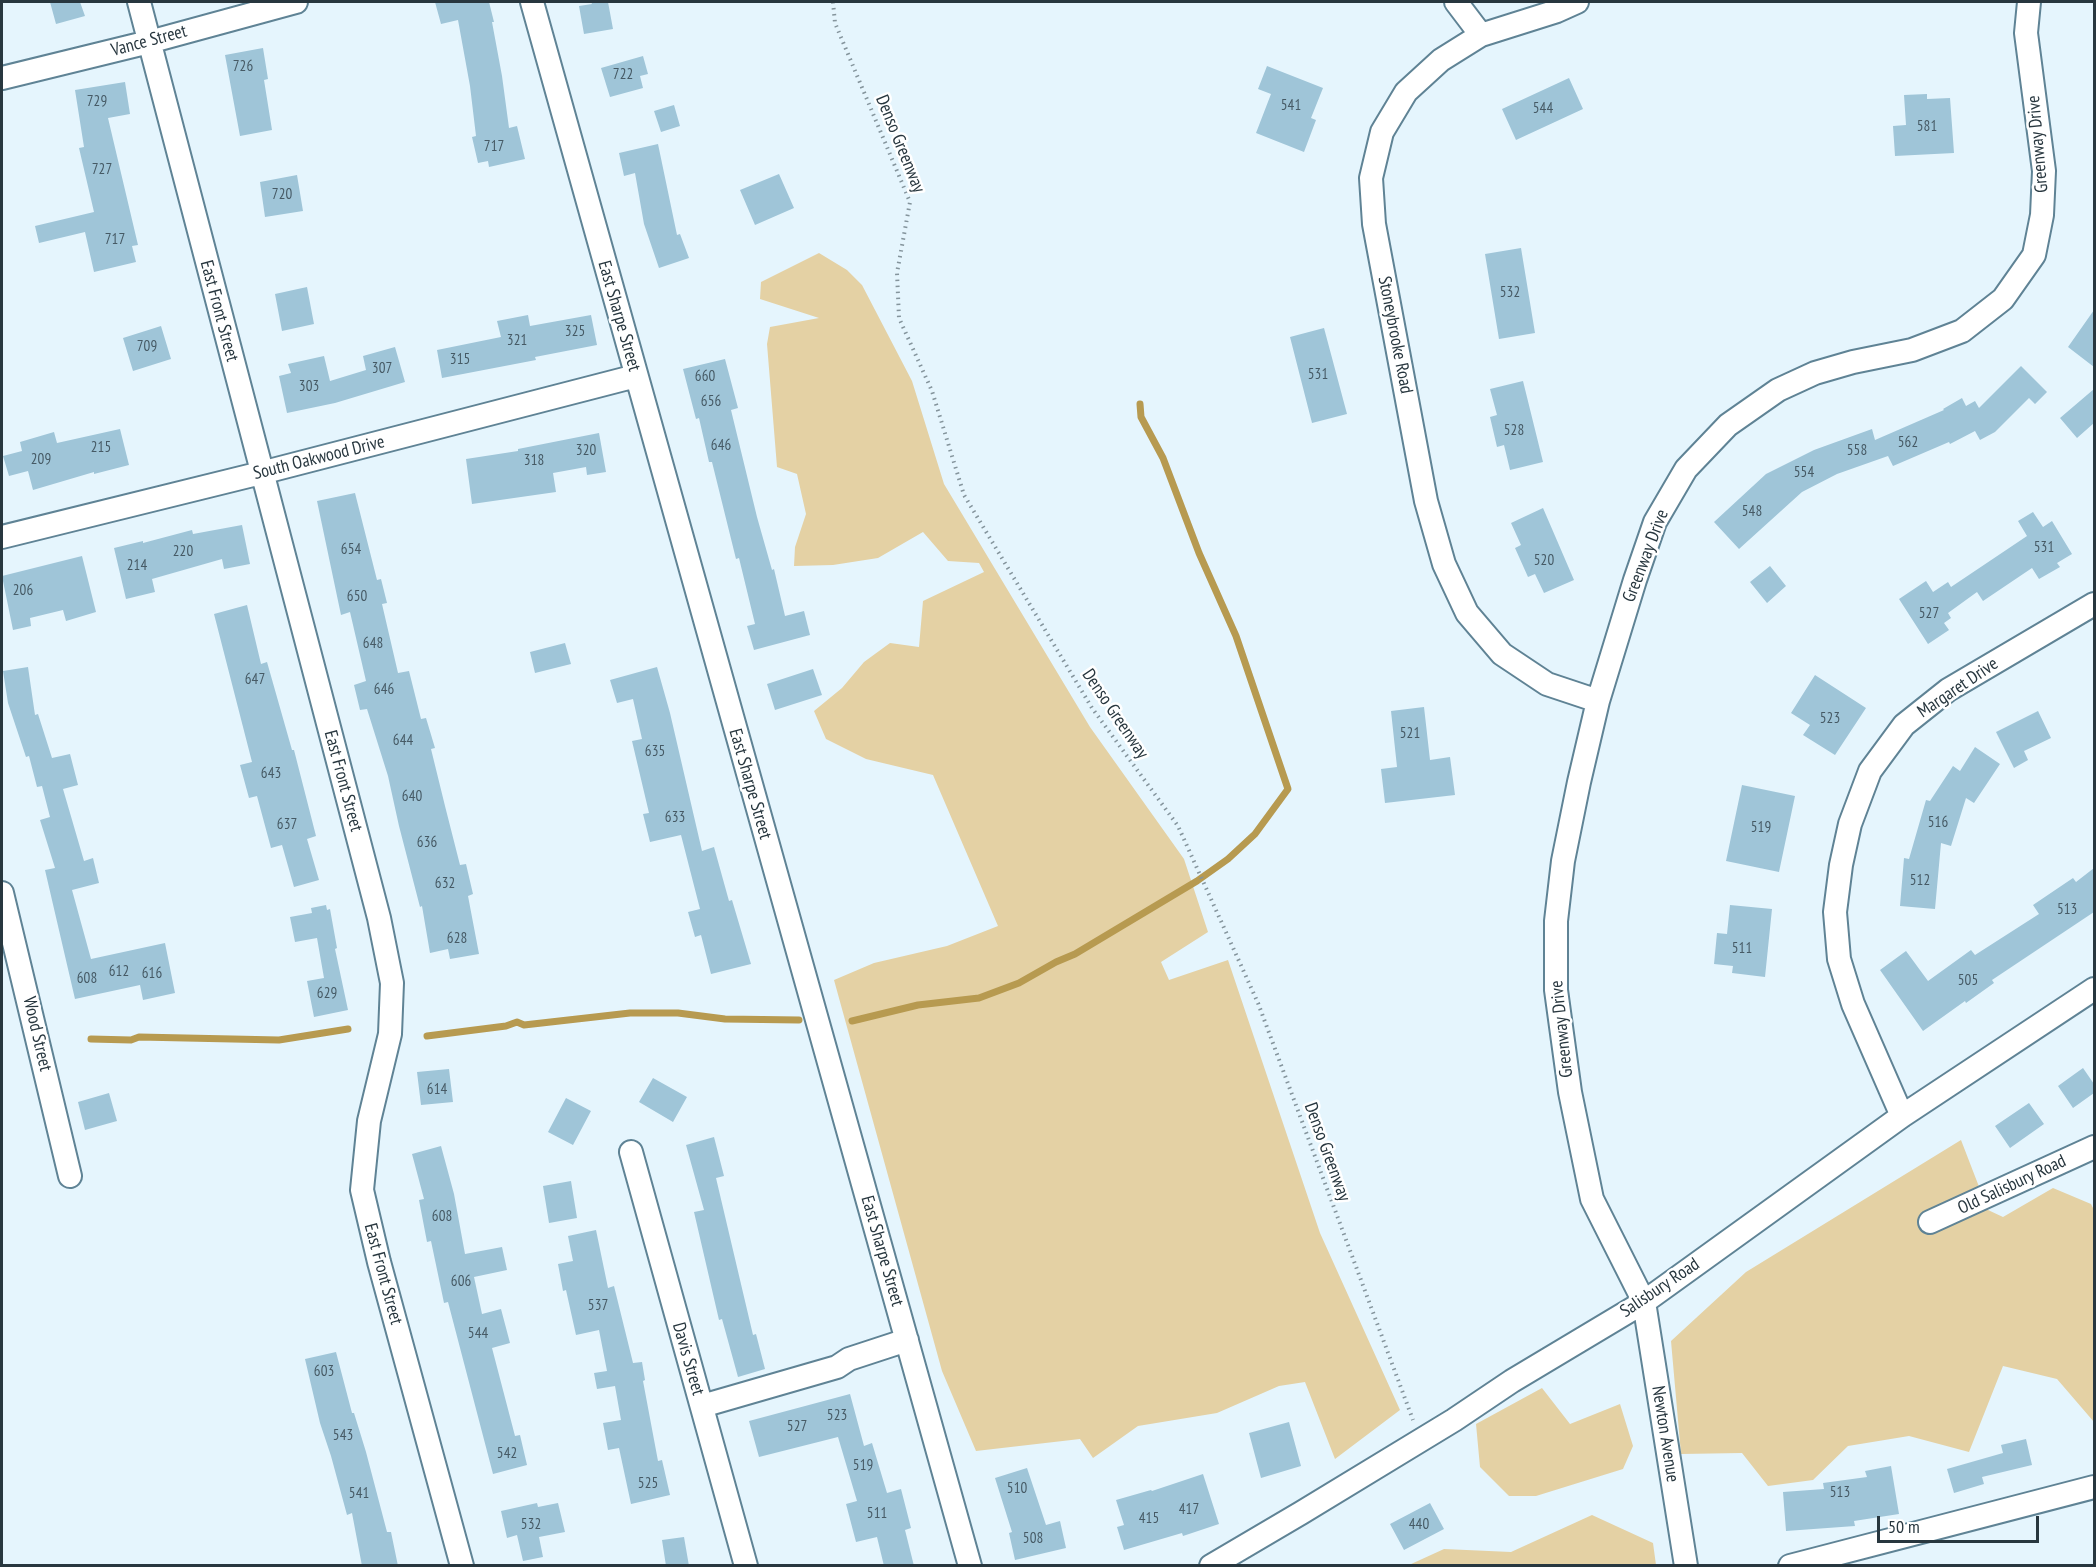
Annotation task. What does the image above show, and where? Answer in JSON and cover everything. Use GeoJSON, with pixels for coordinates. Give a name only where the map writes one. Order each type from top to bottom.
{"type":"FeatureCollection","features":[{"type":"Feature","properties":{"kind":"street","name":"East Front Street"},"geometry":{"type":"LineString","coordinates":[[139,2],[379,918],[392,983],[390,1034],[369,1121],[362,1190],[379,1262],[462,1566]]}},
{"type":"Feature","properties":{"kind":"street","name":"Vance Street"},"geometry":{"type":"LineString","coordinates":[[2,78],[149,42],[296,2]]}},
{"type":"Feature","properties":{"kind":"street","name":"East Sharpe Street"},"geometry":{"type":"LineString","coordinates":[[532,2],[970,1566]]}},
{"type":"Feature","properties":{"kind":"street"},"geometry":{"type":"LineString","coordinates":[[1456,2],[1481,35]]}},
{"type":"Feature","properties":{"kind":"street","name":"Stoneybrooke Road"},"geometry":{"type":"LineString","coordinates":[[1577,2],[1557,11],[1481,35],[1441,60],[1406,92],[1382,132],[1371,178],[1374,224],[1426,501],[1444,564],[1467,613],[1502,654],[1547,684],[1598,701]]}},
{"type":"Feature","properties":{"kind":"street","name":"Greenway Drive"},"geometry":{"type":"LineString","coordinates":[[1644,1302],[1592,1199],[1570,1092],[1556,990],[1556,921],[1563,861],[1598,701],[1654,522],[1686,469],[1728,424],[1778,390],[1815,373],[1853,362],[1912,350],[1962,331],[2004,299],[2034,255],[2043,215],[2044,171],[2026,33],[2029,2]]}},
{"type":"Feature","properties":{"kind":"street","name":"South Oakwood Drive"},"geometry":{"type":"LineString","coordinates":[[2,537],[636,376]]}},
{"type":"Feature","properties":{"kind":"street","name":"Margaret Drive"},"geometry":{"type":"LineString","coordinates":[[1902,1116],[1853,1004],[1839,959],[1835,912],[1841,865],[1850,824],[1870,771],[1904,725],[1948,690],[2094,604]]}},
{"type":"Feature","properties":{"kind":"street","name":"Wood Street"},"geometry":{"type":"LineString","coordinates":[[2,893],[70,1176]]}},
{"type":"Feature","properties":{"kind":"street","name":"Salisbury Road"},"geometry":{"type":"LineString","coordinates":[[1211,1566],[1454,1420],[1512,1381],[1644,1302],[1902,1116],[2094,989]]}},
{"type":"Feature","properties":{"kind":"street","name":"Old Salisbury Road"},"geometry":{"type":"LineString","coordinates":[[1930,1222],[2094,1147]]}},
{"type":"Feature","properties":{"kind":"street","name":"Davis Street"},"geometry":{"type":"LineString","coordinates":[[630,1152],[746,1566]]}},
{"type":"Feature","properties":{"kind":"street","name":"Newton Avenue"},"geometry":{"type":"LineString","coordinates":[[1644,1302],[1686,1566]]}},
{"type":"Feature","properties":{"kind":"street"},"geometry":{"type":"LineString","coordinates":[[702,1406],[837,1367],[849,1359],[907,1340]]}},
{"type":"Feature","properties":{"kind":"street"},"geometry":{"type":"LineString","coordinates":[[1790,1566],[2094,1486]]}},
{"type":"Feature","properties":{"kind":"path","name":"Denso Greenway"},"geometry":{"type":"LineString","coordinates":[[833,2],[835,23],[910,202],[897,273],[899,318],[932,390],[964,495],[1092,708],[1178,826],[1258,1004],[1421,1440]]}},
{"type":"Feature","properties":{"kind":"shaded area"},"geometry":{"type":"Polygon","coordinates":[[[819,253],[847,270],[862,285],[912,381],[944,484],[1090,727],[1184,859],[1208,932],[1161,962],[1169,980],[1228,960],[1320,1233],[1400,1410],[1335,1459],[1305,1382],[1279,1386],[1217,1413],[1138,1426],[1093,1458],[1080,1439],[976,1451],[942,1371],[834,980],[874,963],[947,946],[998,926],[933,775],[866,759],[826,739],[814,711],[842,688],[864,662],[890,643],[919,647],[923,601],[984,572],[979,563],[948,561],[923,532],[878,558],[833,565],[794,566],[795,547],[806,514],[797,474],[777,467],[767,344],[770,327],[819,318],[760,299],[761,282],[819,253]]]}},
{"type":"Feature","properties":{"kind":"shaded area"},"geometry":{"type":"Polygon","coordinates":[[[1961,1140],[1988,1210],[2003,1217],[2053,1188],[2091,1204],[2094,1210],[2094,1422],[2057,1379],[2003,1366],[1969,1452],[1909,1436],[1848,1446],[1813,1480],[1768,1486],[1742,1453],[1681,1454],[1671,1341],[1746,1272],[1961,1140]]]}},
{"type":"Feature","properties":{"kind":"shaded area"},"geometry":{"type":"Polygon","coordinates":[[[1542,1388],[1570,1424],[1620,1404],[1633,1446],[1623,1469],[1536,1496],[1509,1496],[1480,1467],[1476,1424],[1542,1388]]]}},
{"type":"Feature","properties":{"kind":"shaded area"},"geometry":{"type":"Polygon","coordinates":[[[1592,1515],[1653,1543],[1656,1565],[1409,1565],[1444,1549],[1511,1552],[1592,1515]]]}},
{"type":"Feature","properties":{"kind":"building"},"geometry":{"type":"Polygon","coordinates":[[[50,2],[80,2],[85,16],[56,24],[50,2]]]}},
{"type":"Feature","properties":{"kind":"building"},"geometry":{"type":"Polygon","coordinates":[[[435,2],[489,2],[494,22],[492,22],[509,128],[517,126],[525,159],[489,167],[488,161],[478,163],[472,137],[476,136],[470,86],[458,20],[441,24],[435,2]]]}},
{"type":"Feature","properties":{"kind":"building"},"geometry":{"type":"Polygon","coordinates":[[[591,2],[608,2],[613,29],[584,34],[579,6],[592,4],[591,2]]]}},
{"type":"Feature","properties":{"kind":"building"},"geometry":{"type":"Polygon","coordinates":[[[263,48],[268,79],[264,80],[272,130],[240,136],[225,55],[263,48]]]}},
{"type":"Feature","properties":{"kind":"building"},"geometry":{"type":"Polygon","coordinates":[[[643,56],[648,74],[640,76],[643,88],[610,97],[601,68],[643,56]]]}},
{"type":"Feature","properties":{"kind":"building"},"geometry":{"type":"Polygon","coordinates":[[[1267,66],[1323,88],[1311,118],[1316,120],[1304,152],[1256,133],[1271,94],[1258,89],[1267,66]]]}},
{"type":"Feature","properties":{"kind":"building"},"geometry":{"type":"Polygon","coordinates":[[[1569,78],[1583,109],[1516,140],[1502,109],[1569,78]]]}},
{"type":"Feature","properties":{"kind":"building"},"geometry":{"type":"Polygon","coordinates":[[[125,82],[130,114],[108,118],[138,245],[132,246],[136,262],[94,272],[85,232],[39,243],[35,226],[94,212],[79,148],[84,147],[75,90],[125,82]]]}},
{"type":"Feature","properties":{"kind":"building"},"geometry":{"type":"Polygon","coordinates":[[[1927,94],[1927,99],[1950,98],[1954,153],[1895,156],[1893,126],[1906,125],[1904,95],[1927,94]]]}},
{"type":"Feature","properties":{"kind":"building"},"geometry":{"type":"Polygon","coordinates":[[[674,105],[680,126],[661,132],[654,111],[674,105]]]}},
{"type":"Feature","properties":{"kind":"building"},"geometry":{"type":"Polygon","coordinates":[[[658,144],[677,235],[680,234],[689,258],[659,268],[644,224],[635,173],[624,176],[619,153],[658,144]]]}},
{"type":"Feature","properties":{"kind":"building"},"geometry":{"type":"Polygon","coordinates":[[[779,174],[794,208],[755,225],[740,190],[779,174]]]}},
{"type":"Feature","properties":{"kind":"building"},"geometry":{"type":"Polygon","coordinates":[[[297,175],[303,211],[265,217],[260,182],[297,175]]]}},
{"type":"Feature","properties":{"kind":"building"},"geometry":{"type":"Polygon","coordinates":[[[1521,248],[1535,333],[1499,339],[1485,254],[1521,248]]]}},
{"type":"Feature","properties":{"kind":"building"},"geometry":{"type":"Polygon","coordinates":[[[307,287],[314,324],[282,331],[275,294],[307,287]]]}},
{"type":"Feature","properties":{"kind":"building"},"geometry":{"type":"Polygon","coordinates":[[[2094,310],[2094,367],[2068,347],[2094,310]]]}},
{"type":"Feature","properties":{"kind":"building"},"geometry":{"type":"Polygon","coordinates":[[[528,315],[530,326],[591,315],[597,345],[535,357],[536,360],[442,378],[437,350],[501,337],[497,321],[528,315]]]}},
{"type":"Feature","properties":{"kind":"building"},"geometry":{"type":"Polygon","coordinates":[[[161,326],[171,359],[133,371],[123,338],[161,326]]]}},
{"type":"Feature","properties":{"kind":"building"},"geometry":{"type":"Polygon","coordinates":[[[1324,328],[1347,414],[1312,423],[1290,337],[1324,328]]]}},
{"type":"Feature","properties":{"kind":"building"},"geometry":{"type":"Polygon","coordinates":[[[395,347],[405,382],[335,403],[287,413],[279,376],[291,373],[288,364],[324,356],[330,381],[366,370],[363,356],[395,347]]]}},
{"type":"Feature","properties":{"kind":"building"},"geometry":{"type":"Polygon","coordinates":[[[725,359],[738,408],[731,410],[757,517],[772,570],[774,569],[785,616],[804,611],[810,635],[754,650],[747,626],[755,624],[739,558],[736,559],[712,462],[709,462],[699,418],[696,419],[683,369],[725,359]]]}},
{"type":"Feature","properties":{"kind":"building"},"geometry":{"type":"Polygon","coordinates":[[[2021,366],[2047,392],[2035,404],[2029,398],[1995,432],[1980,440],[1975,431],[1950,444],[1949,442],[1893,466],[1888,456],[1837,474],[1802,492],[1739,549],[1714,522],[1766,474],[1814,450],[1872,429],[1875,440],[1944,410],[1962,398],[1966,406],[1975,401],[1979,408],[2021,366]]]}},
{"type":"Feature","properties":{"kind":"building"},"geometry":{"type":"Polygon","coordinates":[[[1523,381],[1543,462],[1510,470],[1504,445],[1497,447],[1490,417],[1497,415],[1490,389],[1523,381]]]}},
{"type":"Feature","properties":{"kind":"building"},"geometry":{"type":"Polygon","coordinates":[[[2094,389],[2094,423],[2077,438],[2060,418],[2094,389]]]}},
{"type":"Feature","properties":{"kind":"building"},"geometry":{"type":"Polygon","coordinates":[[[120,429],[129,465],[94,474],[94,472],[33,490],[28,471],[9,476],[3,456],[22,451],[20,442],[54,432],[57,443],[120,429]]]}},
{"type":"Feature","properties":{"kind":"building"},"geometry":{"type":"Polygon","coordinates":[[[599,433],[606,472],[587,475],[586,467],[553,473],[556,492],[472,504],[466,459],[518,451],[518,449],[599,433]]]}},
{"type":"Feature","properties":{"kind":"building"},"geometry":{"type":"Polygon","coordinates":[[[355,493],[377,580],[381,579],[387,603],[382,604],[398,673],[409,671],[421,719],[426,718],[435,748],[431,749],[460,865],[466,864],[473,894],[468,896],[479,954],[450,959],[448,949],[430,953],[422,906],[420,907],[388,776],[367,709],[360,710],[354,685],[366,681],[350,612],[341,615],[317,501],[355,493]]]}},
{"type":"Feature","properties":{"kind":"building"},"geometry":{"type":"Polygon","coordinates":[[[1543,508],[1574,580],[1544,593],[1535,574],[1528,577],[1515,548],[1521,545],[1511,523],[1543,508]]]}},
{"type":"Feature","properties":{"kind":"building"},"geometry":{"type":"Polygon","coordinates":[[[2033,512],[2043,527],[2052,521],[2072,554],[2057,563],[2060,567],[2039,579],[2032,568],[1983,601],[1977,592],[1948,613],[1951,618],[1944,623],[1949,630],[1928,644],[1899,599],[1926,581],[1933,592],[1948,582],[1951,587],[2027,536],[2018,521],[2033,512]]]}},
{"type":"Feature","properties":{"kind":"building"},"geometry":{"type":"Polygon","coordinates":[[[242,525],[250,564],[224,569],[222,559],[152,579],[155,592],[126,599],[114,548],[192,530],[193,534],[242,525]]]}},
{"type":"Feature","properties":{"kind":"building"},"geometry":{"type":"Polygon","coordinates":[[[82,556],[96,612],[66,621],[63,610],[30,618],[31,626],[13,630],[2,576],[82,556]]]}},
{"type":"Feature","properties":{"kind":"building"},"geometry":{"type":"Polygon","coordinates":[[[1770,566],[1786,586],[1767,603],[1750,582],[1770,566]]]}},
{"type":"Feature","properties":{"kind":"building"},"geometry":{"type":"Polygon","coordinates":[[[247,605],[261,664],[267,662],[292,750],[294,750],[316,836],[307,839],[319,880],[294,887],[282,845],[271,848],[257,796],[249,798],[240,765],[252,762],[214,614],[247,605]]]}},
{"type":"Feature","properties":{"kind":"building"},"geometry":{"type":"Polygon","coordinates":[[[565,643],[571,664],[535,673],[530,652],[565,643]]]}},
{"type":"Feature","properties":{"kind":"building"},"geometry":{"type":"Polygon","coordinates":[[[28,667],[35,715],[38,714],[52,758],[70,754],[78,785],[63,789],[84,861],[93,858],[99,883],[72,890],[91,959],[165,943],[175,993],[143,1000],[140,985],[75,999],[45,870],[55,868],[40,820],[50,817],[42,786],[37,787],[29,756],[26,757],[8,703],[3,671],[28,667]]]}},
{"type":"Feature","properties":{"kind":"building"},"geometry":{"type":"Polygon","coordinates":[[[657,667],[702,851],[714,847],[729,901],[732,900],[751,964],[711,974],[701,935],[695,937],[688,912],[700,909],[681,835],[650,842],[643,814],[649,813],[632,741],[642,739],[633,699],[617,703],[610,680],[657,667]]]}},
{"type":"Feature","properties":{"kind":"building"},"geometry":{"type":"Polygon","coordinates":[[[813,669],[822,695],[775,710],[767,684],[813,669]]]}},
{"type":"Feature","properties":{"kind":"building"},"geometry":{"type":"Polygon","coordinates":[[[1815,675],[1866,708],[1835,755],[1803,735],[1810,725],[1791,713],[1815,675]]]}},
{"type":"Feature","properties":{"kind":"building"},"geometry":{"type":"Polygon","coordinates":[[[1424,707],[1430,760],[1450,757],[1455,795],[1385,803],[1381,769],[1397,767],[1391,711],[1424,707]]]}},
{"type":"Feature","properties":{"kind":"building"},"geometry":{"type":"Polygon","coordinates":[[[2038,711],[2051,738],[2024,751],[2028,760],[2014,768],[1996,732],[2038,711]]]}},
{"type":"Feature","properties":{"kind":"building"},"geometry":{"type":"Polygon","coordinates":[[[1975,747],[2000,764],[1974,803],[1966,798],[1951,846],[1941,843],[1935,909],[1900,906],[1904,858],[1909,859],[1926,800],[1930,801],[1953,766],[1960,771],[1975,747]]]}},
{"type":"Feature","properties":{"kind":"building"},"geometry":{"type":"Polygon","coordinates":[[[1742,785],[1795,796],[1779,872],[1726,861],[1742,785]]]}},
{"type":"Feature","properties":{"kind":"building"},"geometry":{"type":"Polygon","coordinates":[[[2094,868],[2094,912],[1992,980],[1994,983],[1923,1031],[1880,970],[1906,951],[1928,981],[1971,950],[1975,955],[2039,914],[2033,905],[2073,878],[2076,882],[2094,868]]]}},
{"type":"Feature","properties":{"kind":"building"},"geometry":{"type":"Polygon","coordinates":[[[326,905],[327,910],[330,909],[337,948],[335,949],[348,1010],[314,1017],[307,981],[324,978],[317,938],[295,942],[290,917],[312,913],[311,908],[326,905]]]}},
{"type":"Feature","properties":{"kind":"building"},"geometry":{"type":"Polygon","coordinates":[[[1730,905],[1772,909],[1765,977],[1732,973],[1733,966],[1714,964],[1717,933],[1727,934],[1730,905]]]}},
{"type":"Feature","properties":{"kind":"building"},"geometry":{"type":"Polygon","coordinates":[[[2083,1068],[2094,1084],[2094,1093],[2073,1108],[2058,1086],[2083,1068]]]}},
{"type":"Feature","properties":{"kind":"building"},"geometry":{"type":"Polygon","coordinates":[[[449,1069],[453,1102],[421,1105],[417,1072],[449,1069]]]}},
{"type":"Feature","properties":{"kind":"building"},"geometry":{"type":"Polygon","coordinates":[[[653,1078],[687,1097],[673,1122],[639,1102],[653,1078]]]}},
{"type":"Feature","properties":{"kind":"building"},"geometry":{"type":"Polygon","coordinates":[[[109,1093],[117,1121],[85,1130],[78,1102],[109,1093]]]}},
{"type":"Feature","properties":{"kind":"building"},"geometry":{"type":"Polygon","coordinates":[[[566,1098],[591,1111],[573,1145],[548,1132],[566,1098]]]}},
{"type":"Feature","properties":{"kind":"building"},"geometry":{"type":"Polygon","coordinates":[[[2029,1103],[2044,1124],[2010,1148],[1995,1126],[2029,1103]]]}},
{"type":"Feature","properties":{"kind":"building"},"geometry":{"type":"Polygon","coordinates":[[[714,1137],[724,1176],[716,1178],[753,1335],[756,1334],[765,1369],[738,1377],[722,1319],[719,1320],[694,1212],[704,1210],[686,1145],[714,1137]]]}},
{"type":"Feature","properties":{"kind":"building"},"geometry":{"type":"Polygon","coordinates":[[[441,1146],[454,1194],[465,1254],[502,1247],[507,1270],[474,1277],[482,1314],[501,1309],[510,1343],[492,1348],[515,1436],[520,1435],[527,1465],[493,1474],[448,1302],[444,1303],[431,1241],[427,1242],[419,1200],[424,1199],[412,1154],[441,1146]]]}},
{"type":"Feature","properties":{"kind":"building"},"geometry":{"type":"Polygon","coordinates":[[[571,1181],[577,1218],[549,1223],[543,1186],[571,1181]]]}},
{"type":"Feature","properties":{"kind":"building"},"geometry":{"type":"Polygon","coordinates":[[[596,1230],[608,1288],[614,1286],[633,1363],[642,1362],[645,1380],[643,1381],[658,1461],[662,1460],[670,1495],[631,1504],[619,1448],[608,1450],[603,1423],[621,1420],[615,1386],[597,1389],[594,1373],[607,1371],[599,1330],[576,1335],[558,1264],[573,1261],[568,1236],[596,1230]]]}},
{"type":"Feature","properties":{"kind":"building"},"geometry":{"type":"Polygon","coordinates":[[[336,1352],[387,1532],[391,1532],[398,1566],[362,1566],[352,1513],[347,1515],[320,1423],[305,1359],[336,1352]]]}},
{"type":"Feature","properties":{"kind":"building"},"geometry":{"type":"Polygon","coordinates":[[[850,1394],[864,1446],[872,1443],[887,1493],[901,1489],[911,1528],[905,1530],[914,1566],[884,1566],[877,1537],[856,1542],[846,1504],[857,1501],[838,1437],[759,1457],[749,1421],[850,1394]]]}},
{"type":"Feature","properties":{"kind":"building"},"geometry":{"type":"Polygon","coordinates":[[[1289,1422],[1301,1466],[1261,1478],[1249,1433],[1289,1422]]]}},
{"type":"Feature","properties":{"kind":"building"},"geometry":{"type":"Polygon","coordinates":[[[2026,1439],[2032,1465],[1982,1477],[1984,1484],[1954,1493],[1947,1469],[2003,1453],[2001,1445],[2026,1439]]]}},
{"type":"Feature","properties":{"kind":"building"},"geometry":{"type":"Polygon","coordinates":[[[1891,1466],[1899,1514],[1854,1521],[1855,1526],[1786,1531],[1783,1492],[1824,1489],[1823,1483],[1867,1477],[1865,1471],[1891,1466]]]}},
{"type":"Feature","properties":{"kind":"building"},"geometry":{"type":"Polygon","coordinates":[[[1027,1468],[1046,1525],[1060,1521],[1066,1548],[1015,1560],[1009,1533],[1012,1532],[995,1478],[1027,1468]]]}},
{"type":"Feature","properties":{"kind":"building"},"geometry":{"type":"Polygon","coordinates":[[[1203,1474],[1219,1524],[1183,1536],[1182,1533],[1124,1550],[1117,1527],[1124,1525],[1116,1500],[1203,1474]]]}},
{"type":"Feature","properties":{"kind":"building"},"geometry":{"type":"Polygon","coordinates":[[[537,1503],[538,1507],[558,1503],[565,1532],[539,1537],[543,1557],[523,1561],[517,1535],[507,1538],[501,1511],[537,1503]]]}},
{"type":"Feature","properties":{"kind":"building"},"geometry":{"type":"Polygon","coordinates":[[[1430,1503],[1444,1529],[1404,1550],[1390,1524],[1430,1503]]]}},
{"type":"Feature","properties":{"kind":"building"},"geometry":{"type":"Polygon","coordinates":[[[684,1537],[689,1566],[666,1566],[662,1540],[684,1537]]]}},
{"type":"Feature","properties":{"kind":"waterway"},"geometry":{"type":"LineString","coordinates":[[852,1021],[918,1005],[979,998],[1019,983],[1075,954],[1197,881],[1228,859],[1255,834],[1288,789],[1236,636],[1199,553],[1163,458],[1141,417],[1140,404]]}},
{"type":"Feature","properties":{"kind":"waterway"},"geometry":{"type":"LineString","coordinates":[[427,1036],[506,1026],[517,1022],[524,1025],[630,1013],[678,1013],[725,1019],[799,1020]]}},
{"type":"Feature","properties":{"kind":"waterway"},"geometry":{"type":"LineString","coordinates":[[91,1039],[131,1040],[139,1037],[279,1040],[348,1029]]}}]}
